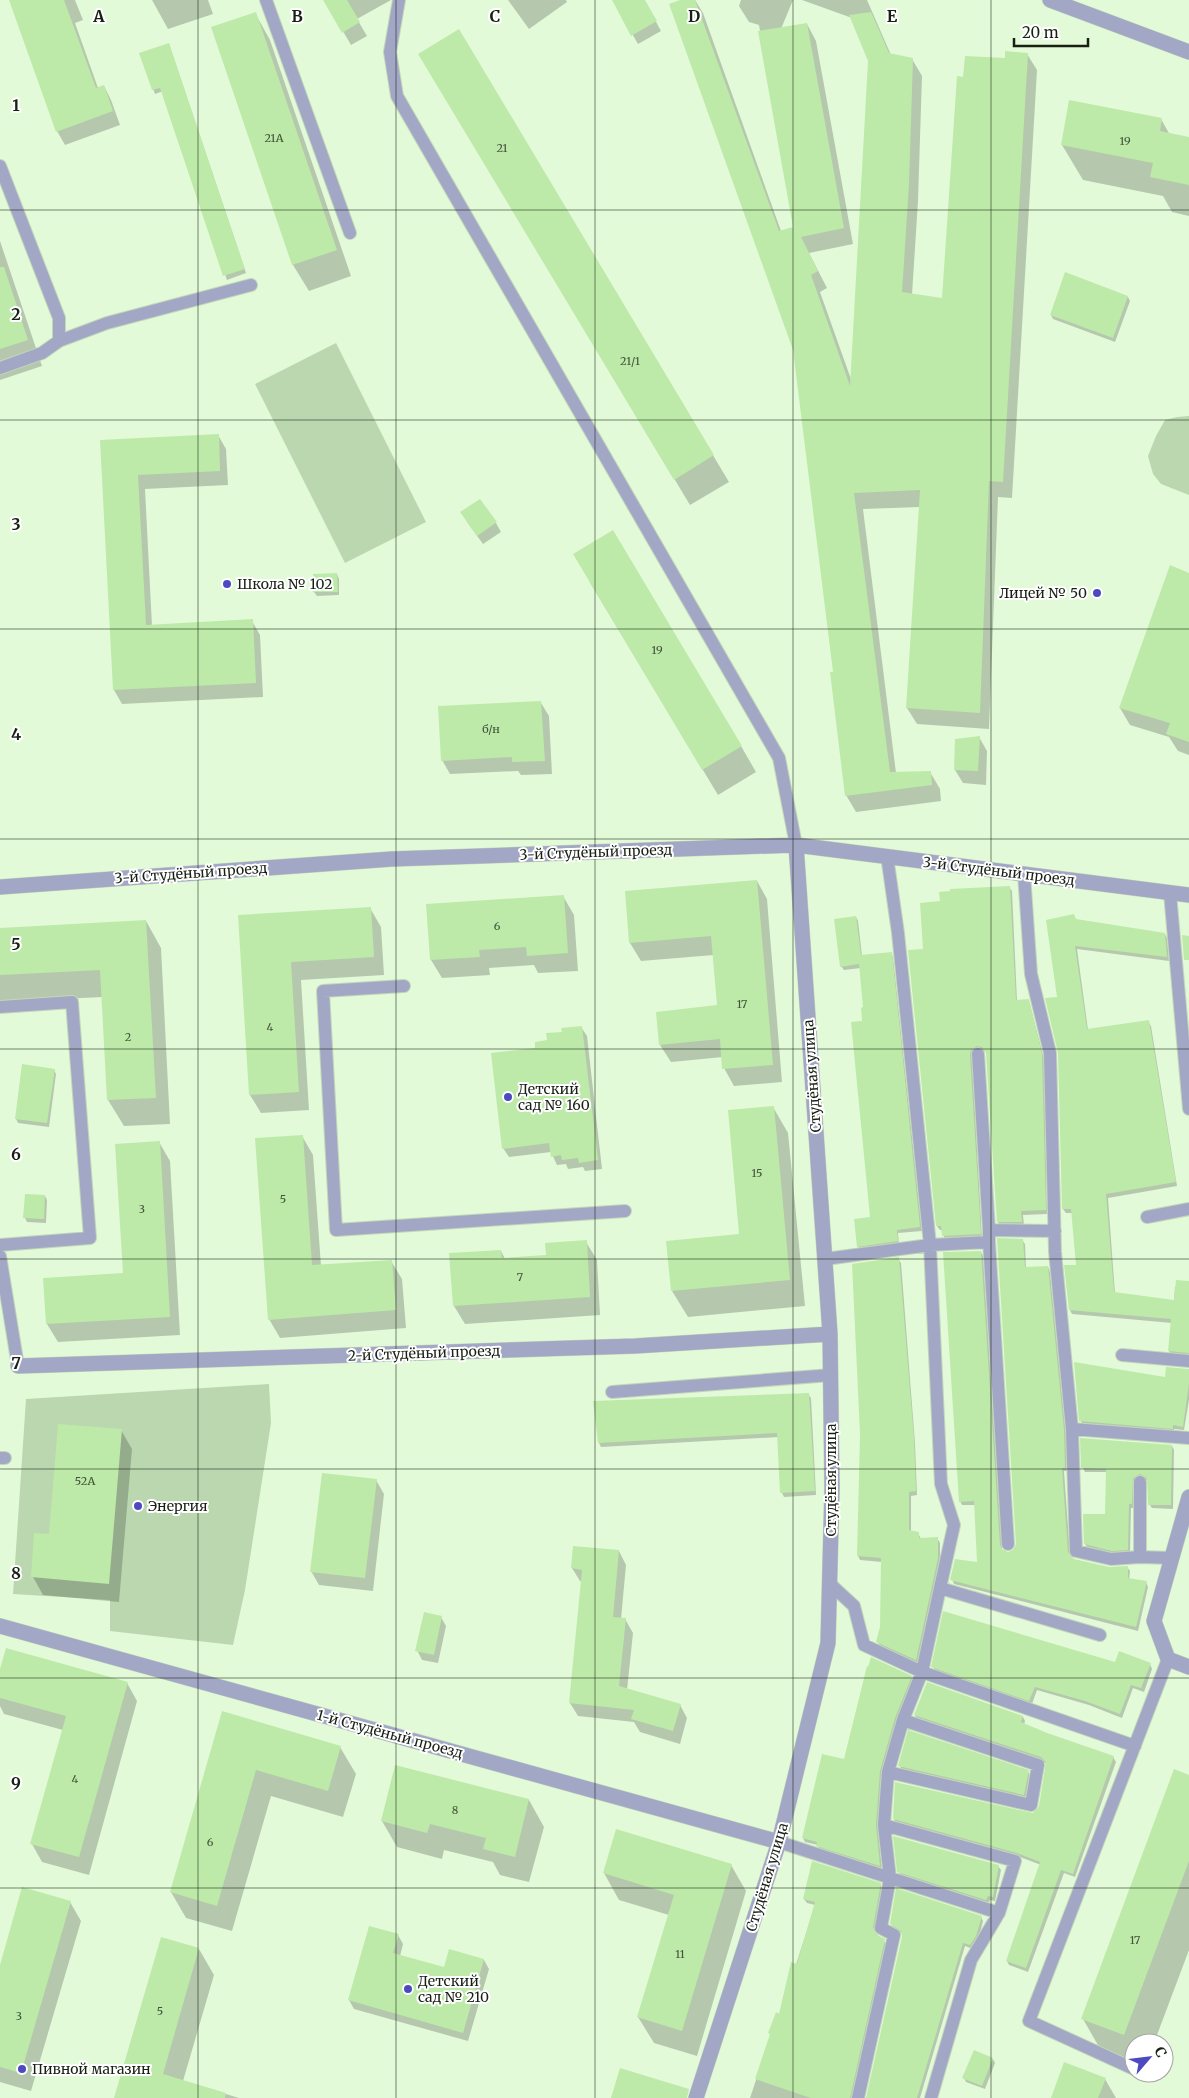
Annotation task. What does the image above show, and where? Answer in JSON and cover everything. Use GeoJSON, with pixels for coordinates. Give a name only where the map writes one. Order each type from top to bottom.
{"type":"FeatureCollection","features":[{"type":"Feature","properties":{"kind":"street"},"geometry":{"type":"LineString","coordinates":[[1050,0],[1189,52]]}},
{"type":"Feature","properties":{"kind":"street","name":"3-й Студёный проезд"},"geometry":{"type":"LineString","coordinates":[[0,887],[392,859],[796,845],[1189,895]]}},
{"type":"Feature","properties":{"kind":"street","name":"Студёная улица"},"geometry":{"type":"LineString","coordinates":[[696,2098],[780,1842],[828,1643],[832,1488],[830,1334],[796,845]]}},
{"type":"Feature","properties":{"kind":"street","name":"2-й Студёный проезд"},"geometry":{"type":"LineString","coordinates":[[18,1366],[635,1346],[830,1334]]}},
{"type":"Feature","properties":{"kind":"street"},"geometry":{"type":"LineString","coordinates":[[1189,1496],[1154,1621],[1168,1659],[1189,1667]]}},
{"type":"Feature","properties":{"kind":"street","name":"1-й Студёный проезд"},"geometry":{"type":"LineString","coordinates":[[0,1626],[780,1842]]}},
{"type":"Feature","properties":{"kind":"lane"},"geometry":{"type":"LineString","coordinates":[[266,0],[350,233]]}},
{"type":"Feature","properties":{"kind":"lane"},"geometry":{"type":"LineString","coordinates":[[399,0],[390,52],[397,96],[779,758],[796,845]]}},
{"type":"Feature","properties":{"kind":"lane"},"geometry":{"type":"LineString","coordinates":[[0,166],[59,318],[59,341]]}},
{"type":"Feature","properties":{"kind":"lane"},"geometry":{"type":"LineString","coordinates":[[0,368],[42,353],[59,341],[107,323],[251,285]]}},
{"type":"Feature","properties":{"kind":"lane"},"geometry":{"type":"LineString","coordinates":[[858,2098],[894,1935],[881,1928],[890,1878],[884,1825],[888,1772],[903,1720],[922,1672],[954,1525],[941,1484],[930,1245],[898,933],[887,856]]}},
{"type":"Feature","properties":{"kind":"lane"},"geometry":{"type":"LineString","coordinates":[[1024,874],[1031,974],[1050,1053],[1055,1231],[1072,1429],[1076,1550],[1111,1559],[1140,1557],[1172,1558]]}},
{"type":"Feature","properties":{"kind":"lane"},"geometry":{"type":"LineString","coordinates":[[1170,893],[1189,1109]]}},
{"type":"Feature","properties":{"kind":"lane"},"geometry":{"type":"LineString","coordinates":[[404,986],[323,992],[336,1230],[625,1211]]}},
{"type":"Feature","properties":{"kind":"lane"},"geometry":{"type":"LineString","coordinates":[[0,1008],[72,1002],[90,1238],[0,1244]]}},
{"type":"Feature","properties":{"kind":"lane"},"geometry":{"type":"LineString","coordinates":[[978,1054],[1008,1544]]}},
{"type":"Feature","properties":{"kind":"lane"},"geometry":{"type":"LineString","coordinates":[[1147,1217],[1189,1209]]}},
{"type":"Feature","properties":{"kind":"lane"},"geometry":{"type":"LineString","coordinates":[[825,1259],[989,1236],[1055,1231]]}},
{"type":"Feature","properties":{"kind":"lane"},"geometry":{"type":"LineString","coordinates":[[0,1256],[18,1366]]}},
{"type":"Feature","properties":{"kind":"lane"},"geometry":{"type":"LineString","coordinates":[[1122,1355],[1189,1361]]}},
{"type":"Feature","properties":{"kind":"lane"},"geometry":{"type":"LineString","coordinates":[[612,1392],[831,1376]]}},
{"type":"Feature","properties":{"kind":"lane"},"geometry":{"type":"LineString","coordinates":[[1072,1429],[1189,1438]]}},
{"type":"Feature","properties":{"kind":"lane"},"geometry":{"type":"LineString","coordinates":[[1140,1482],[1140,1557]]}},
{"type":"Feature","properties":{"kind":"lane"},"geometry":{"type":"LineString","coordinates":[[829,1583],[854,1606],[864,1645],[922,1672],[1134,1746]]}},
{"type":"Feature","properties":{"kind":"lane"},"geometry":{"type":"LineString","coordinates":[[940,1588],[1100,1635]]}},
{"type":"Feature","properties":{"kind":"lane"},"geometry":{"type":"LineString","coordinates":[[1124,2064],[1029,2021],[1168,1659]]}},
{"type":"Feature","properties":{"kind":"lane"},"geometry":{"type":"LineString","coordinates":[[888,1772],[1031,1805],[1038,1765],[903,1720]]}},
{"type":"Feature","properties":{"kind":"lane"},"geometry":{"type":"LineString","coordinates":[[884,1825],[1015,1861],[999,1913],[970,1960],[931,2098]]}},
{"type":"Feature","properties":{"kind":"lane"},"geometry":{"type":"LineString","coordinates":[[780,1842],[999,1913]]}},
{"type":"Feature","properties":{"kind":"green space"},"geometry":{"type":"Polygon","coordinates":[[[336,343],[426,522],[345,563],[255,384],[336,343]]]}},
{"type":"Feature","properties":{"kind":"green space"},"geometry":{"type":"Polygon","coordinates":[[[1189,416],[1189,495],[1161,484],[1153,474],[1148,456],[1165,420],[1189,416]]]}},
{"type":"Feature","properties":{"kind":"green space","name":"Энергия"},"geometry":{"type":"Polygon","coordinates":[[[269,1384],[271,1423],[245,1590],[233,1645],[110,1631],[110,1600],[13,1594],[26,1399],[269,1384]]]}},
{"type":"Feature","properties":{"kind":"building"},"geometry":{"type":"Polygon","coordinates":[[[9,0],[64,0],[96,88],[104,85],[113,111],[56,132],[9,0]]]}},
{"type":"Feature","properties":{"kind":"building"},"geometry":{"type":"Polygon","coordinates":[[[323,0],[347,0],[360,22],[342,33],[323,0]]]}},
{"type":"Feature","properties":{"kind":"building"},"geometry":{"type":"Polygon","coordinates":[[[612,0],[645,0],[657,21],[631,36],[612,0]]]}},
{"type":"Feature","properties":{"kind":"building"},"geometry":{"type":"Polygon","coordinates":[[[680,0],[695,0],[779,231],[793,227],[758,31],[807,23],[844,228],[801,237],[818,271],[811,275],[850,386],[868,61],[849,15],[871,12],[889,53],[913,58],[909,184],[902,292],[942,298],[957,76],[963,77],[965,56],[1005,58],[1005,51],[1028,53],[1003,482],[989,481],[980,713],[906,708],[920,490],[854,493],[890,772],[931,771],[932,785],[845,796],[830,672],[833,672],[793,350],[669,4],[680,0]]]}},
{"type":"Feature","properties":{"kind":"building"},"geometry":{"type":"Polygon","coordinates":[[[256,12],[337,250],[292,265],[211,27],[256,12]]]}},
{"type":"Feature","properties":{"kind":"building"},"geometry":{"type":"Polygon","coordinates":[[[459,29],[714,455],[674,480],[418,54],[459,29]]]}},
{"type":"Feature","properties":{"kind":"building"},"geometry":{"type":"Polygon","coordinates":[[[169,43],[245,269],[223,276],[160,88],[152,90],[139,53],[169,43]]]}},
{"type":"Feature","properties":{"kind":"building"},"geometry":{"type":"Polygon","coordinates":[[[1069,100],[1162,118],[1160,131],[1189,137],[1189,185],[1150,177],[1153,163],[1061,145],[1069,100]]]}},
{"type":"Feature","properties":{"kind":"building"},"geometry":{"type":"Polygon","coordinates":[[[0,267],[4,267],[28,340],[0,349],[0,267]]]}},
{"type":"Feature","properties":{"kind":"building"},"geometry":{"type":"Polygon","coordinates":[[[1065,272],[1128,296],[1113,338],[1050,315],[1065,272]]]}},
{"type":"Feature","properties":{"kind":"building"},"geometry":{"type":"Polygon","coordinates":[[[219,434],[220,471],[138,475],[146,625],[253,619],[256,683],[113,690],[100,440],[219,434]]]}},
{"type":"Feature","properties":{"kind":"building"},"geometry":{"type":"Polygon","coordinates":[[[480,499],[497,522],[477,536],[460,512],[480,499]]]}},
{"type":"Feature","properties":{"kind":"building"},"geometry":{"type":"Polygon","coordinates":[[[613,530],[742,746],[702,770],[573,554],[613,530]]]}},
{"type":"Feature","properties":{"kind":"building"},"geometry":{"type":"Polygon","coordinates":[[[1170,565],[1189,573],[1189,742],[1166,734],[1170,723],[1119,708],[1170,565]]]}},
{"type":"Feature","properties":{"kind":"building"},"geometry":{"type":"Polygon","coordinates":[[[337,573],[338,592],[313,592],[313,574],[337,573]]]}},
{"type":"Feature","properties":{"kind":"building"},"geometry":{"type":"Polygon","coordinates":[[[541,701],[545,761],[512,762],[512,757],[441,761],[438,706],[541,701]]]}},
{"type":"Feature","properties":{"kind":"building"},"geometry":{"type":"Polygon","coordinates":[[[980,736],[978,771],[954,770],[955,739],[980,736]]]}},
{"type":"Feature","properties":{"kind":"building"},"geometry":{"type":"Polygon","coordinates":[[[757,880],[773,1065],[722,1069],[720,1039],[659,1045],[656,1012],[717,1005],[711,936],[629,943],[625,891],[757,880]]]}},
{"type":"Feature","properties":{"kind":"building"},"geometry":{"type":"Polygon","coordinates":[[[1010,886],[1016,1000],[1029,999],[1042,1054],[1046,1210],[1021,1211],[1022,1222],[997,1222],[986,1053],[982,1047],[977,1046],[971,1050],[970,1055],[981,1234],[942,1236],[941,1226],[936,1226],[908,950],[923,949],[920,903],[940,901],[939,892],[950,891],[950,889],[1010,886]]]}},
{"type":"Feature","properties":{"kind":"building"},"geometry":{"type":"Polygon","coordinates":[[[564,895],[568,953],[527,956],[526,947],[479,950],[480,957],[430,960],[426,904],[564,895]]]}},
{"type":"Feature","properties":{"kind":"building"},"geometry":{"type":"Polygon","coordinates":[[[371,907],[374,957],[291,962],[299,1092],[249,1095],[238,915],[371,907]]]}},
{"type":"Feature","properties":{"kind":"building"},"geometry":{"type":"Polygon","coordinates":[[[1074,914],[1076,919],[1165,933],[1167,957],[1075,946],[1087,1029],[1149,1020],[1176,1182],[1106,1194],[1114,1292],[1174,1300],[1176,1280],[1189,1281],[1189,1353],[1168,1351],[1171,1319],[1069,1310],[1064,1265],[1076,1265],[1071,1209],[1062,1209],[1058,1053],[1045,998],[1057,997],[1046,920],[1074,914]]]}},
{"type":"Feature","properties":{"kind":"building"},"geometry":{"type":"Polygon","coordinates":[[[856,916],[861,955],[892,952],[920,1227],[897,1230],[898,1241],[857,1247],[854,1219],[870,1217],[851,1022],[862,1021],[861,1008],[863,1007],[859,964],[840,967],[834,919],[856,916]]]}},
{"type":"Feature","properties":{"kind":"building"},"geometry":{"type":"Polygon","coordinates":[[[146,920],[156,1098],[107,1100],[100,970],[0,975],[0,928],[146,920]]]}},
{"type":"Feature","properties":{"kind":"building"},"geometry":{"type":"Polygon","coordinates":[[[1182,935],[1189,936],[1189,960],[1184,960],[1182,935]]]}},
{"type":"Feature","properties":{"kind":"building"},"geometry":{"type":"Polygon","coordinates":[[[582,1026],[598,1160],[579,1163],[578,1158],[562,1160],[561,1155],[551,1157],[549,1143],[502,1149],[491,1053],[535,1048],[535,1042],[547,1040],[546,1033],[562,1032],[561,1028],[582,1026]]]}},
{"type":"Feature","properties":{"kind":"building"},"geometry":{"type":"Polygon","coordinates":[[[22,1064],[55,1069],[47,1123],[15,1119],[22,1064]]]}},
{"type":"Feature","properties":{"kind":"building"},"geometry":{"type":"Polygon","coordinates":[[[774,1106],[790,1280],[671,1291],[666,1241],[739,1234],[728,1110],[774,1106]]]}},
{"type":"Feature","properties":{"kind":"building"},"geometry":{"type":"Polygon","coordinates":[[[303,1135],[312,1265],[392,1260],[396,1310],[268,1320],[255,1138],[303,1135]]]}},
{"type":"Feature","properties":{"kind":"building"},"geometry":{"type":"Polygon","coordinates":[[[160,1141],[170,1317],[46,1324],[43,1278],[123,1273],[115,1144],[160,1141]]]}},
{"type":"Feature","properties":{"kind":"building"},"geometry":{"type":"Polygon","coordinates":[[[25,1194],[45,1195],[44,1219],[23,1218],[25,1194]]]}},
{"type":"Feature","properties":{"kind":"building"},"geometry":{"type":"Polygon","coordinates":[[[997,1238],[1023,1239],[1025,1267],[1048,1266],[1064,1430],[1065,1468],[1062,1468],[1068,1552],[1074,1559],[1109,1567],[1128,1566],[1128,1578],[1147,1581],[1136,1627],[950,1580],[955,1559],[977,1562],[974,1501],[959,1502],[943,1252],[981,1251],[1000,1545],[1002,1549],[1008,1552],[1013,1550],[1016,1544],[997,1238]]]}},
{"type":"Feature","properties":{"kind":"building"},"geometry":{"type":"Polygon","coordinates":[[[587,1240],[590,1297],[453,1306],[449,1253],[501,1250],[502,1258],[546,1255],[545,1243],[587,1240]]]}},
{"type":"Feature","properties":{"kind":"building"},"geometry":{"type":"Polygon","coordinates":[[[899,1257],[914,1438],[916,1491],[909,1492],[909,1530],[919,1532],[919,1538],[938,1537],[938,1558],[916,1660],[876,1642],[880,1627],[881,1558],[857,1556],[860,1434],[852,1264],[899,1257]]]}},
{"type":"Feature","properties":{"kind":"building"},"geometry":{"type":"Polygon","coordinates":[[[1074,1362],[1165,1377],[1166,1367],[1189,1369],[1183,1427],[1173,1425],[1173,1429],[1079,1421],[1074,1362]]]}},
{"type":"Feature","properties":{"kind":"building"},"geometry":{"type":"Polygon","coordinates":[[[809,1393],[815,1491],[780,1493],[777,1433],[598,1443],[593,1401],[809,1393]]]}},
{"type":"Feature","properties":{"kind":"building","name":"Энергия"},"geometry":{"type":"Polygon","coordinates":[[[58,1424],[122,1429],[109,1584],[31,1577],[34,1533],[49,1534],[58,1424]]]}},
{"type":"Feature","properties":{"kind":"building"},"geometry":{"type":"Polygon","coordinates":[[[1080,1438],[1172,1445],[1171,1505],[1148,1505],[1147,1478],[1140,1474],[1133,1478],[1132,1504],[1129,1504],[1128,1550],[1112,1551],[1084,1544],[1083,1514],[1105,1514],[1106,1469],[1081,1468],[1080,1438]]]}},
{"type":"Feature","properties":{"kind":"building"},"geometry":{"type":"Polygon","coordinates":[[[322,1473],[377,1479],[365,1578],[310,1572],[322,1473]]]}},
{"type":"Feature","properties":{"kind":"building"},"geometry":{"type":"Polygon","coordinates":[[[573,1546],[619,1550],[613,1617],[626,1618],[619,1686],[681,1704],[673,1731],[631,1719],[634,1710],[569,1703],[582,1570],[571,1568],[573,1546]]]}},
{"type":"Feature","properties":{"kind":"building"},"geometry":{"type":"Polygon","coordinates":[[[943,1611],[1115,1662],[1119,1651],[1151,1663],[1141,1688],[1131,1685],[1120,1714],[1085,1701],[1035,1687],[1029,1701],[931,1667],[943,1611]]]}},
{"type":"Feature","properties":{"kind":"building"},"geometry":{"type":"Polygon","coordinates":[[[424,1612],[442,1616],[434,1655],[415,1651],[424,1612]]]}},
{"type":"Feature","properties":{"kind":"building"},"geometry":{"type":"Polygon","coordinates":[[[6,1648],[128,1682],[79,1857],[30,1844],[66,1716],[0,1698],[0,1669],[6,1648]]]}},
{"type":"Feature","properties":{"kind":"building"},"geometry":{"type":"Polygon","coordinates":[[[871,1657],[912,1676],[895,1718],[880,1771],[876,1825],[880,1866],[816,1846],[817,1842],[802,1838],[822,1754],[844,1759],[867,1666],[871,1657]]]}},
{"type":"Feature","properties":{"kind":"building"},"geometry":{"type":"Polygon","coordinates":[[[927,1682],[1023,1716],[1021,1722],[1114,1756],[1073,1874],[1061,1870],[1026,1968],[1006,1961],[1040,1862],[1017,1853],[893,1819],[895,1782],[1033,1813],[1039,1806],[1046,1762],[1041,1757],[914,1715],[927,1682]]]}},
{"type":"Feature","properties":{"kind":"building"},"geometry":{"type":"Polygon","coordinates":[[[222,1711],[341,1746],[328,1791],[256,1770],[217,1906],[170,1892],[222,1711]]]}},
{"type":"Feature","properties":{"kind":"building"},"geometry":{"type":"Polygon","coordinates":[[[908,1730],[1029,1770],[1024,1795],[898,1766],[908,1730]]]}},
{"type":"Feature","properties":{"kind":"building"},"geometry":{"type":"Polygon","coordinates":[[[395,1765],[529,1799],[515,1857],[483,1849],[486,1838],[430,1824],[427,1833],[381,1821],[395,1765]]]}},
{"type":"Feature","properties":{"kind":"building"},"geometry":{"type":"Polygon","coordinates":[[[1174,1769],[1189,1775],[1189,1861],[1124,2035],[1081,2019],[1174,1769]]]}},
{"type":"Feature","properties":{"kind":"building"},"geometry":{"type":"Polygon","coordinates":[[[616,1829],[732,1864],[682,2031],[637,2017],[674,1895],[603,1873],[616,1829]]]}},
{"type":"Feature","properties":{"kind":"building"},"geometry":{"type":"Polygon","coordinates":[[[893,1836],[999,1865],[993,1897],[988,1896],[986,1900],[897,1872],[893,1836]]]}},
{"type":"Feature","properties":{"kind":"building"},"geometry":{"type":"Polygon","coordinates":[[[812,1861],[881,1883],[873,1927],[877,1935],[885,1939],[850,2098],[811,2098],[755,2079],[770,2034],[768,2033],[776,2012],[779,2014],[791,1962],[797,1964],[815,1902],[803,1899],[812,1861]]]}},
{"type":"Feature","properties":{"kind":"building"},"geometry":{"type":"Polygon","coordinates":[[[22,1887],[71,1901],[21,2073],[0,2067],[0,1965],[22,1887]]]}},
{"type":"Feature","properties":{"kind":"building"},"geometry":{"type":"Polygon","coordinates":[[[896,1888],[982,1916],[976,1936],[970,1945],[963,1943],[917,2098],[866,2098],[902,1937],[901,1931],[890,1924],[896,1888]]]}},
{"type":"Feature","properties":{"kind":"building"},"geometry":{"type":"Polygon","coordinates":[[[369,1926],[399,1934],[393,1953],[444,1967],[449,1949],[484,1959],[463,2033],[348,2000],[369,1926]]]}},
{"type":"Feature","properties":{"kind":"building"},"geometry":{"type":"Polygon","coordinates":[[[161,1937],[199,1948],[163,2074],[226,2093],[225,2098],[114,2098],[161,1937]]]}},
{"type":"Feature","properties":{"kind":"building"},"geometry":{"type":"Polygon","coordinates":[[[974,2050],[993,2058],[982,2086],[962,2078],[974,2050]]]}},
{"type":"Feature","properties":{"kind":"building"},"geometry":{"type":"Polygon","coordinates":[[[1064,2062],[1106,2078],[1098,2098],[1051,2098],[1064,2062]]]}},
{"type":"Feature","properties":{"kind":"building"},"geometry":{"type":"Polygon","coordinates":[[[620,2068],[689,2089],[687,2098],[611,2098],[620,2068]]]}},
{"type":"Feature","properties":{"kind":"place","name":"Школа № 102"},"geometry":{"type":"Point","coordinates":[227,584]}},
{"type":"Feature","properties":{"kind":"place","name":"Лицей № 50"},"geometry":{"type":"Point","coordinates":[1097,593]}},
{"type":"Feature","properties":{"kind":"place","name":"Детский сад № 160"},"geometry":{"type":"Point","coordinates":[508,1097]}},
{"type":"Feature","properties":{"kind":"place","name":"Энергия"},"geometry":{"type":"Point","coordinates":[138,1506]}},
{"type":"Feature","properties":{"kind":"place","name":"Детский сад № 210"},"geometry":{"type":"Point","coordinates":[408,1989]}},
{"type":"Feature","properties":{"kind":"place","name":"Пивной магазин"},"geometry":{"type":"Point","coordinates":[22,2069]}}]}
